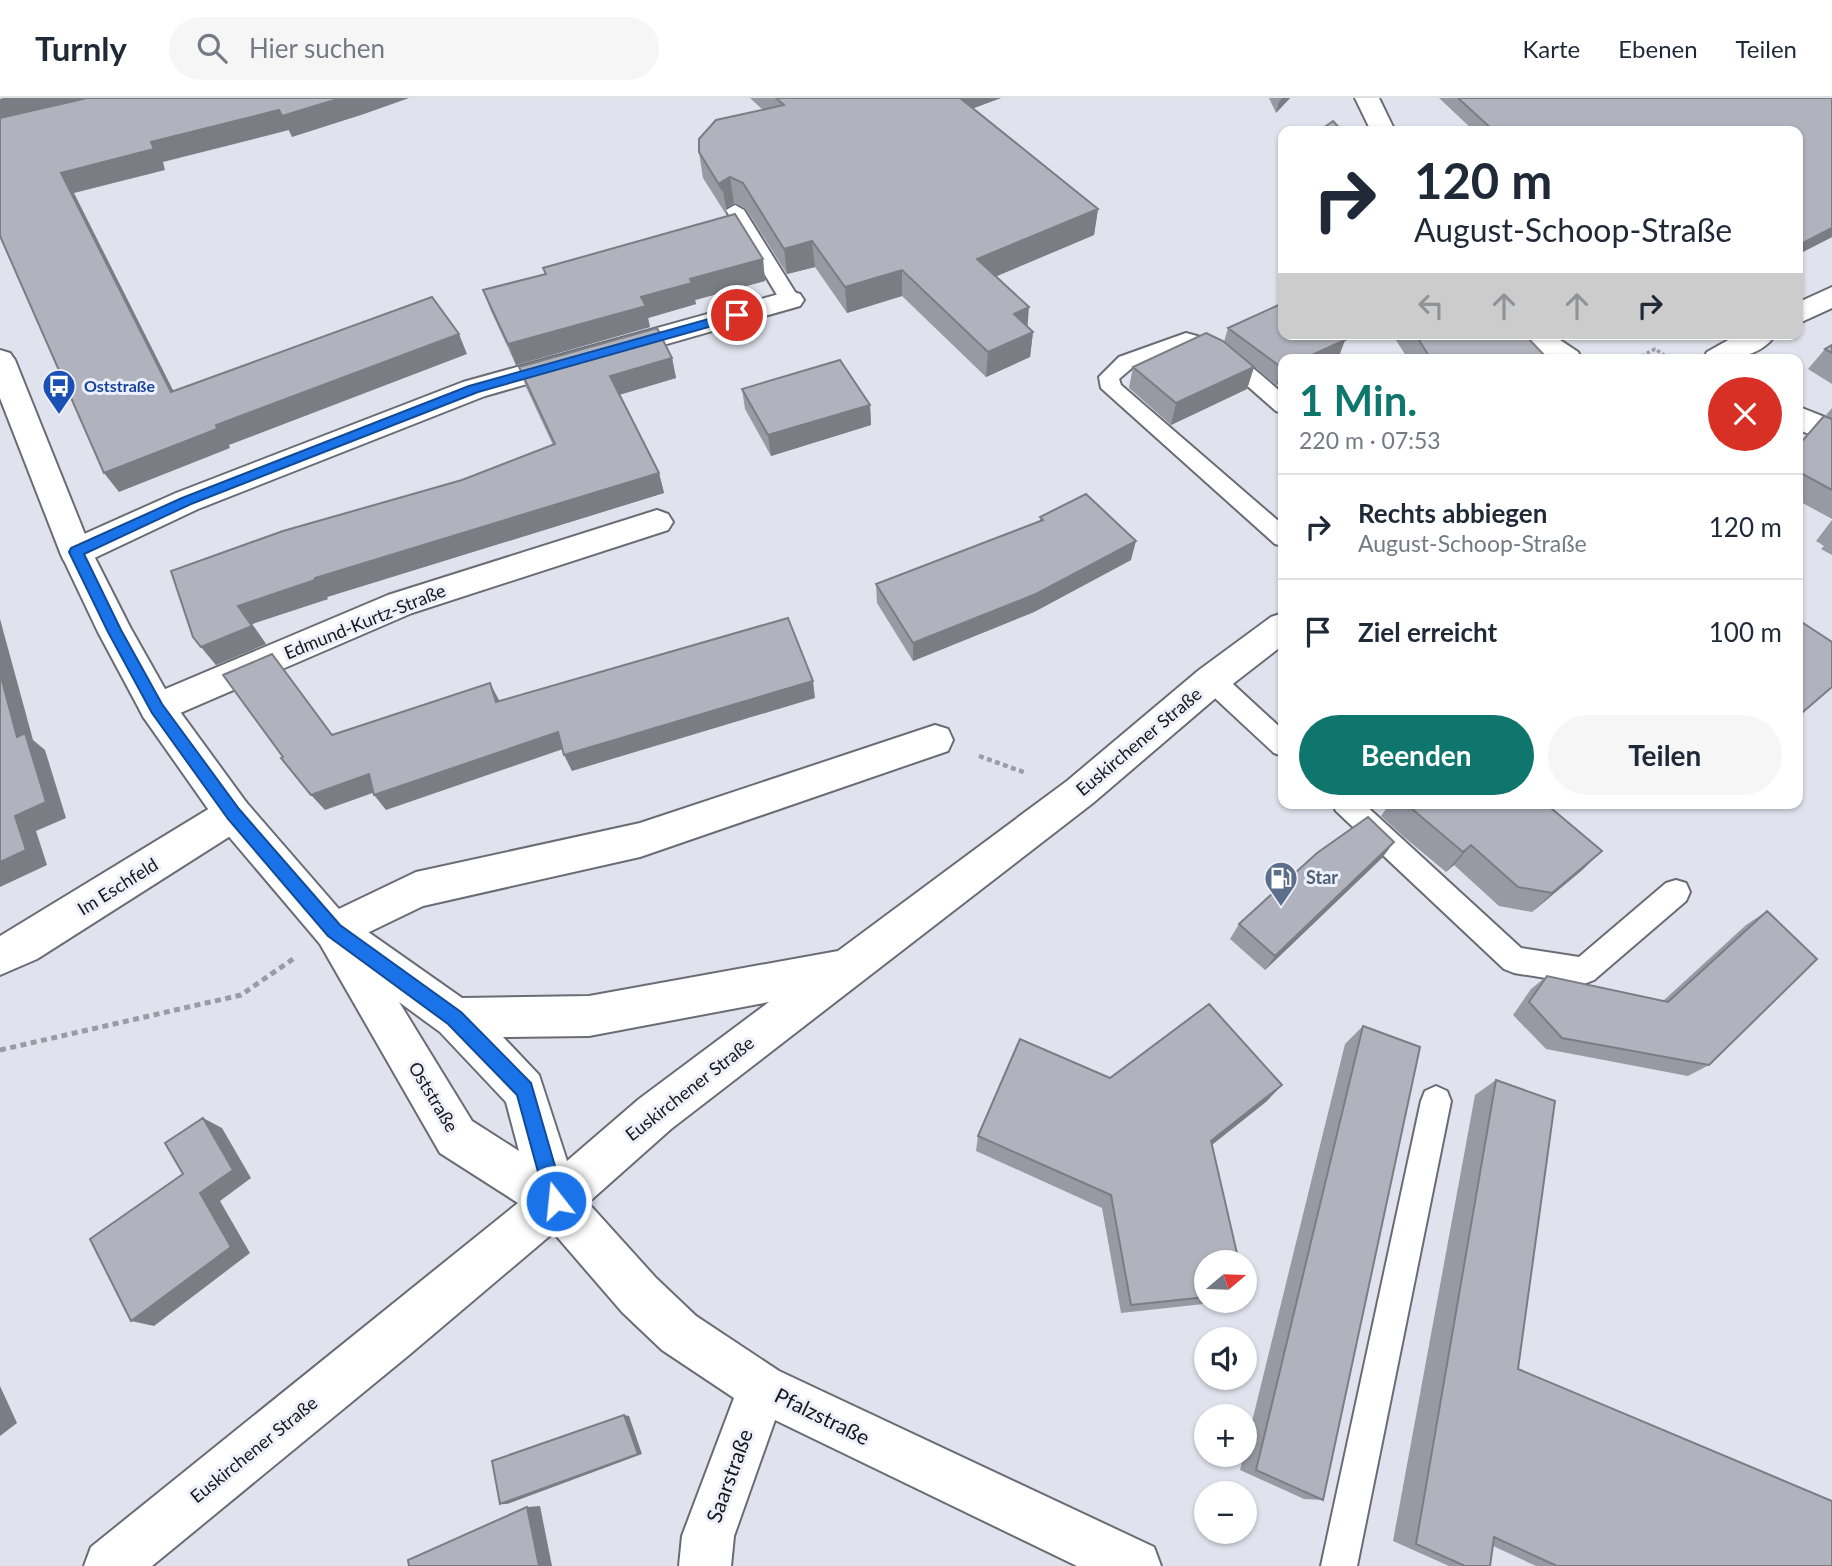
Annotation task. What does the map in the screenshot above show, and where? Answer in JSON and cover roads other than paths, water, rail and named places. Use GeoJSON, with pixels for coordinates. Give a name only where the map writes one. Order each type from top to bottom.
{"type":"FeatureCollection","features":[{"type":"Feature","properties":{"kind":"street"},"geometry":{"type":"LineString","coordinates":[[1367,98],[1381,126]]}},
{"type":"Feature","properties":{"kind":"street"},"geometry":{"type":"LineString","coordinates":[[1803,312],[1832,296]]}},
{"type":"Feature","properties":{"kind":"street"},"geometry":{"type":"LineString","coordinates":[[76,552],[187,501],[474,389],[790,300]]}},
{"type":"Feature","properties":{"kind":"street"},"geometry":{"type":"LineString","coordinates":[[1540,340],[1560,354]]}},
{"type":"Feature","properties":{"kind":"street"},"geometry":{"type":"LineString","coordinates":[[1726,354],[1751,340]]}},
{"type":"Feature","properties":{"kind":"street","name":"Oststraße"},"geometry":{"type":"LineString","coordinates":[[0,360],[76,552],[115,632],[157,708],[233,814],[334,931],[457,1137],[556,1201]]}},
{"type":"Feature","properties":{"kind":"street"},"geometry":{"type":"LineString","coordinates":[[1803,419],[1832,433]]}},
{"type":"Feature","properties":{"kind":"street","name":"Edmund-Kurtz-Straße"},"geometry":{"type":"LineString","coordinates":[[157,708],[400,604],[657,522]]}},
{"type":"Feature","properties":{"kind":"street","name":"Euskirchener Straße"},"geometry":{"type":"LineString","coordinates":[[110,1566],[392,1338],[655,1114],[1080,792],[1212,680],[1278,630]]}},
{"type":"Feature","properties":{"kind":"street"},"geometry":{"type":"LineString","coordinates":[[334,931],[416,890],[640,840],[935,740]]}},
{"type":"Feature","properties":{"kind":"street","name":"Im Eschfeld"},"geometry":{"type":"LineString","coordinates":[[0,956],[23,946],[233,814]]}},
{"type":"Feature","properties":{"kind":"street","name":"Oststraße"},"geometry":{"type":"LineString","coordinates":[[334,931],[455,1018],[524,1090],[556,1201]]}},
{"type":"Feature","properties":{"kind":"street"},"geometry":{"type":"LineString","coordinates":[[455,1018],[589,1016],[846,968]]}},
{"type":"Feature","properties":{"kind":"street","name":"Pfalzstraße"},"geometry":{"type":"LineString","coordinates":[[556,1201],[639,1295],[680,1333],[762,1388],[1135,1566]]}},
{"type":"Feature","properties":{"kind":"street","name":"Saarstraße"},"geometry":{"type":"LineString","coordinates":[[705,1566],[708,1536],[762,1388]]}},
{"type":"Feature","properties":{"kind":"lane"},"geometry":{"type":"LineString","coordinates":[[735,210],[790,300]]}},
{"type":"Feature","properties":{"kind":"lane"},"geometry":{"type":"LineString","coordinates":[[1278,402],[1214,347],[1186,339],[1126,362],[1109,377],[1111,388],[1278,534]]}},
{"type":"Feature","properties":{"kind":"lane"},"geometry":{"type":"LineString","coordinates":[[1212,680],[1278,741]]}},
{"type":"Feature","properties":{"kind":"lane"},"geometry":{"type":"LineString","coordinates":[[1351,809],[1514,960],[1584,971],[1676,892]]}},
{"type":"Feature","properties":{"kind":"lane"},"geometry":{"type":"LineString","coordinates":[[1339,1566],[1436,1101]]}},
{"type":"Feature","properties":{"kind":"place","name":"Oststraße"},"geometry":{"type":"Point","coordinates":[59,416]}},
{"type":"Feature","properties":{"kind":"place","name":"Star"},"geometry":{"type":"Point","coordinates":[1281,908]}}]}
